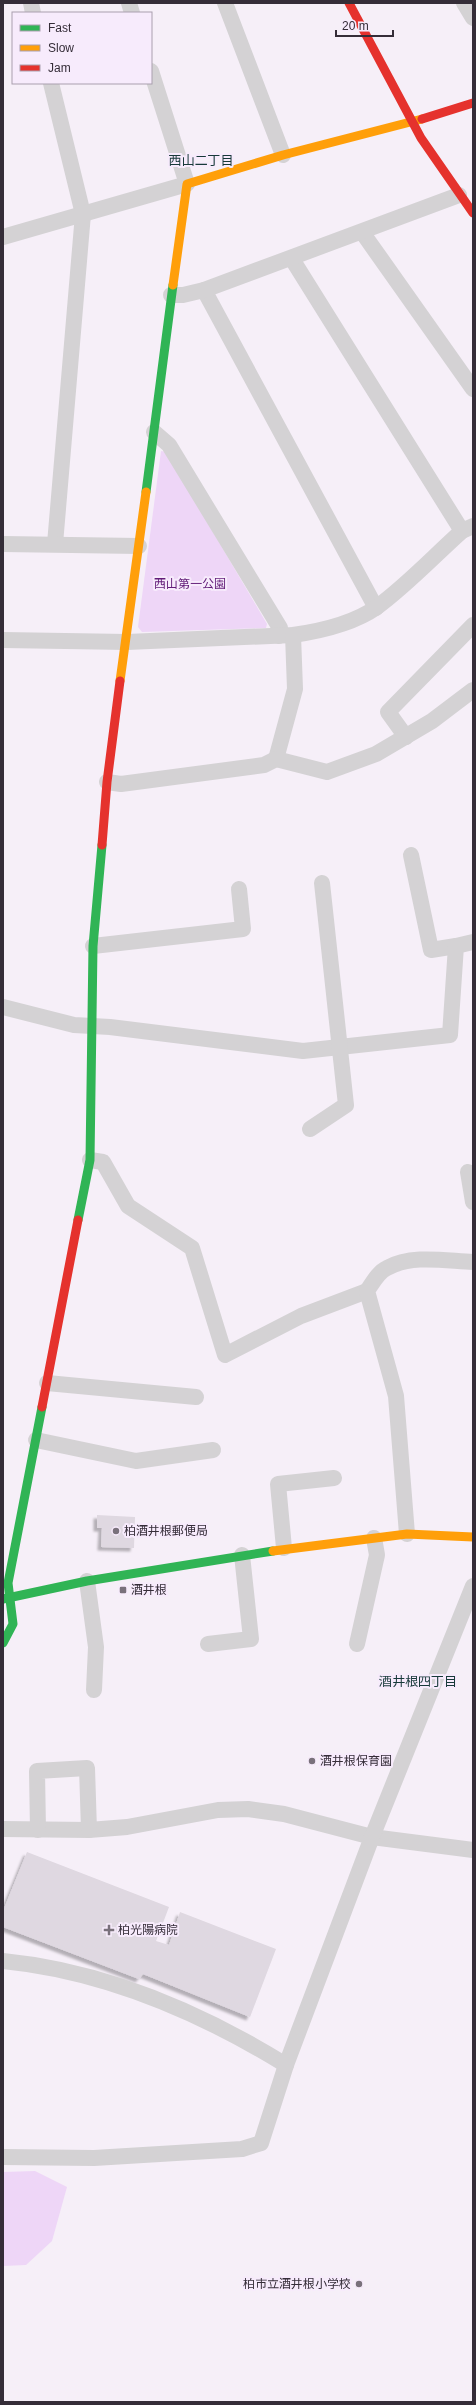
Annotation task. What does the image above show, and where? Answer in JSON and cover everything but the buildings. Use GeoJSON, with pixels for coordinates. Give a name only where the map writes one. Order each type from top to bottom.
{"type":"FeatureCollection","features":[{"type":"Feature","properties":{"kind":"street"},"geometry":{"type":"LineString","coordinates":[[225,3],[283,155]]}},
{"type":"Feature","properties":{"kind":"street"},"geometry":{"type":"LineString","coordinates":[[349,3],[412,122],[459,196],[473,213]]}},
{"type":"Feature","properties":{"kind":"street"},"geometry":{"type":"LineString","coordinates":[[464,3],[473,18]]}},
{"type":"Feature","properties":{"kind":"street"},"geometry":{"type":"LineString","coordinates":[[3,1643],[13,1624],[7,1598],[8,1583],[90,1160],[93,946],[107,782],[127,642],[138,546],[187,184],[152,74]]}},
{"type":"Feature","properties":{"kind":"street"},"geometry":{"type":"LineString","coordinates":[[51,84],[83,214],[55,544]]}},
{"type":"Feature","properties":{"kind":"street"},"geometry":{"type":"LineString","coordinates":[[3,237],[283,155],[412,122],[473,103]]}},
{"type":"Feature","properties":{"kind":"street"},"geometry":{"type":"LineString","coordinates":[[171,295],[183,295],[204,290],[292,259],[459,196]]}},
{"type":"Feature","properties":{"kind":"street"},"geometry":{"type":"LineString","coordinates":[[362,232],[473,388]]}},
{"type":"Feature","properties":{"kind":"street"},"geometry":{"type":"LineString","coordinates":[[3,640],[127,642],[286,636],[341,625],[376,608],[468,529],[292,259]]}},
{"type":"Feature","properties":{"kind":"street"},"geometry":{"type":"LineString","coordinates":[[204,290],[376,608]]}},
{"type":"Feature","properties":{"kind":"street"},"geometry":{"type":"LineString","coordinates":[[154,432],[169,445],[286,636],[295,689],[276,759]]}},
{"type":"Feature","properties":{"kind":"street"},"geometry":{"type":"LineString","coordinates":[[3,544],[138,546]]}},
{"type":"Feature","properties":{"kind":"street"},"geometry":{"type":"LineString","coordinates":[[406,737],[388,712],[473,625]]}},
{"type":"Feature","properties":{"kind":"street"},"geometry":{"type":"LineString","coordinates":[[107,782],[121,784],[264,765],[276,759],[327,772],[376,754],[432,721],[473,690]]}},
{"type":"Feature","properties":{"kind":"street"},"geometry":{"type":"LineString","coordinates":[[411,855],[431,950],[473,942]]}},
{"type":"Feature","properties":{"kind":"street"},"geometry":{"type":"LineString","coordinates":[[310,1129],[346,1105],[341,1047],[322,883]]}},
{"type":"Feature","properties":{"kind":"street"},"geometry":{"type":"LineString","coordinates":[[93,946],[243,929],[239,889]]}},
{"type":"Feature","properties":{"kind":"street"},"geometry":{"type":"LineString","coordinates":[[3,1007],[74,1025],[110,1027],[303,1051],[450,1035],[456,946]]}},
{"type":"Feature","properties":{"kind":"street"},"geometry":{"type":"LineString","coordinates":[[90,1160],[103,1162],[128,1206],[192,1248],[225,1355],[302,1316],[367,1291],[386,1268],[404,1262],[423,1260],[473,1262]]}},
{"type":"Feature","properties":{"kind":"street"},"geometry":{"type":"LineString","coordinates":[[468,1172],[473,1202]]}},
{"type":"Feature","properties":{"kind":"street"},"geometry":{"type":"LineString","coordinates":[[367,1291],[396,1396],[407,1534]]}},
{"type":"Feature","properties":{"kind":"street"},"geometry":{"type":"LineString","coordinates":[[47,1383],[196,1397]]}},
{"type":"Feature","properties":{"kind":"street"},"geometry":{"type":"LineString","coordinates":[[36,1440],[136,1461],[214,1450]]}},
{"type":"Feature","properties":{"kind":"street"},"geometry":{"type":"LineString","coordinates":[[284,1548],[278,1484],[334,1478]]}},
{"type":"Feature","properties":{"kind":"street"},"geometry":{"type":"LineString","coordinates":[[7,1598],[87,1581],[284,1548],[407,1534],[473,1537]]}},
{"type":"Feature","properties":{"kind":"street"},"geometry":{"type":"LineString","coordinates":[[357,1644],[376,1555],[374,1538]]}},
{"type":"Feature","properties":{"kind":"street"},"geometry":{"type":"LineString","coordinates":[[208,1644],[251,1639],[242,1555]]}},
{"type":"Feature","properties":{"kind":"street"},"geometry":{"type":"LineString","coordinates":[[87,1581],[96,1647],[94,1690]]}},
{"type":"Feature","properties":{"kind":"street"},"geometry":{"type":"LineString","coordinates":[[3,2157],[94,2158],[242,2149],[261,2143],[286,2065],[372,1837],[473,1586]]}},
{"type":"Feature","properties":{"kind":"street"},"geometry":{"type":"LineString","coordinates":[[38,1830],[37,1771],[87,1768],[89,1830]]}},
{"type":"Feature","properties":{"kind":"street"},"geometry":{"type":"LineString","coordinates":[[3,1829],[89,1830],[127,1827],[218,1810],[248,1809],[284,1814],[372,1837],[473,1850]]}},
{"type":"Feature","properties":{"kind":"street"},"geometry":{"type":"LineString","coordinates":[[3,1961],[62,1970],[132,1990],[200,2017],[239,2036],[286,2065]]}},
{"type":"Feature","properties":{"kind":"green space","name":"西山第一公園"},"geometry":{"type":"Polygon","coordinates":[[[161,451],[166,452],[267,624],[266,628],[142,632],[138,627],[161,451]]]}},
{"type":"Feature","properties":{"kind":"green space"},"geometry":{"type":"Polygon","coordinates":[[[35,2171],[67,2187],[52,2241],[26,2265],[3,2266],[3,2172],[35,2171]]]}},
{"type":"Feature","properties":{"kind":"traffic: fast"},"geometry":{"type":"LineString","coordinates":[[146,492],[173,285]]}},
{"type":"Feature","properties":{"kind":"traffic: fast"},"geometry":{"type":"LineString","coordinates":[[78,1220],[90,1160],[93,946],[102,845]]}},
{"type":"Feature","properties":{"kind":"traffic: fast"},"geometry":{"type":"LineString","coordinates":[[3,1643],[13,1624],[8,1583],[42,1407]]}},
{"type":"Feature","properties":{"kind":"traffic: fast"},"geometry":{"type":"LineString","coordinates":[[3,1599],[87,1581],[273,1551]]}},
{"type":"Feature","properties":{"kind":"traffic: slow"},"geometry":{"type":"LineString","coordinates":[[173,285],[187,184],[283,155],[422,119]]}},
{"type":"Feature","properties":{"kind":"traffic: slow"},"geometry":{"type":"LineString","coordinates":[[120,681],[146,492]]}},
{"type":"Feature","properties":{"kind":"traffic: slow"},"geometry":{"type":"LineString","coordinates":[[273,1551],[407,1534],[473,1537]]}},
{"type":"Feature","properties":{"kind":"traffic: jam"},"geometry":{"type":"LineString","coordinates":[[349,3],[421,138],[473,213]]}},
{"type":"Feature","properties":{"kind":"traffic: jam"},"geometry":{"type":"LineString","coordinates":[[422,119],[473,103]]}},
{"type":"Feature","properties":{"kind":"traffic: jam"},"geometry":{"type":"LineString","coordinates":[[102,845],[107,782],[120,681]]}},
{"type":"Feature","properties":{"kind":"traffic: jam"},"geometry":{"type":"LineString","coordinates":[[42,1407],[78,1220]]}},
{"type":"Feature","properties":{"kind":"place","name":"柏酒井根郵便局"},"geometry":{"type":"Point","coordinates":[116,1531]}},
{"type":"Feature","properties":{"kind":"place","name":"酒井根"},"geometry":{"type":"Point","coordinates":[123,1590]}},
{"type":"Feature","properties":{"kind":"place","name":"酒井根保育園"},"geometry":{"type":"Point","coordinates":[312,1761]}},
{"type":"Feature","properties":{"kind":"place","name":"柏光陽病院"},"geometry":{"type":"Point","coordinates":[109,1930]}},
{"type":"Feature","properties":{"kind":"place","name":"柏市立酒井根小学校"},"geometry":{"type":"Point","coordinates":[359,2284]}},
{"type":"Feature","properties":{"kind":"district","name":"西山二丁目"},"geometry":{"type":"Point","coordinates":[201,160]}},
{"type":"Feature","properties":{"kind":"district","name":"酒井根四丁目"},"geometry":{"type":"Point","coordinates":[418,1681]}}]}
